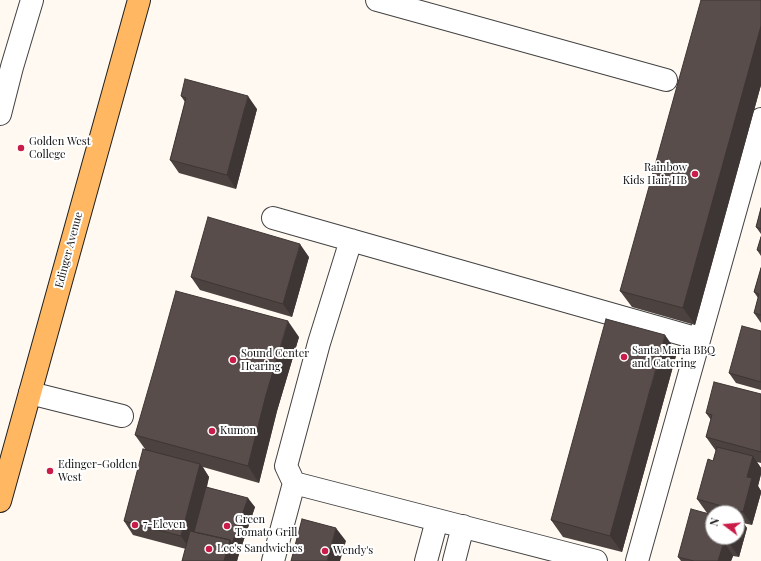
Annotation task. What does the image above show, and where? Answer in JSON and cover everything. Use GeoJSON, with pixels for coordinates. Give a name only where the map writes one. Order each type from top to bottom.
{"type":"FeatureCollection","features":[{"type":"Feature","properties":{"kind":"main road","name":"Edinger Avenue"},"geometry":{"type":"LineString","coordinates":[[0,501],[139,0]]}},
{"type":"Feature","properties":{"kind":"lane"},"geometry":{"type":"LineString","coordinates":[[0,114],[32,0]]}},
{"type":"Feature","properties":{"kind":"lane"},"geometry":{"type":"LineString","coordinates":[[377,0],[666,80]]}},
{"type":"Feature","properties":{"kind":"lane"},"geometry":{"type":"LineString","coordinates":[[637,561],[761,119]]}},
{"type":"Feature","properties":{"kind":"lane"},"geometry":{"type":"LineString","coordinates":[[273,218],[699,339]]}},
{"type":"Feature","properties":{"kind":"lane"},"geometry":{"type":"LineString","coordinates":[[272,561],[294,483],[286,466],[319,343],[351,240]]}},
{"type":"Feature","properties":{"kind":"lane"},"geometry":{"type":"LineString","coordinates":[[30,393],[122,416]]}},
{"type":"Feature","properties":{"kind":"lane"},"geometry":{"type":"LineString","coordinates":[[294,483],[596,561]]}},
{"type":"Feature","properties":{"kind":"lane"},"geometry":{"type":"LineString","coordinates":[[426,561],[437,520]]}},
{"type":"Feature","properties":{"kind":"lane"},"geometry":{"type":"LineString","coordinates":[[454,561],[463,526]]}},
{"type":"Feature","properties":{"kind":"building"},"geometry":{"type":"Polygon","coordinates":[[[701,0],[761,0],[761,26],[683,308],[620,291],[701,0]]]}},
{"type":"Feature","properties":{"kind":"building"},"geometry":{"type":"Polygon","coordinates":[[[185,79],[248,96],[227,175],[170,160],[186,98],[181,96],[185,79]]]}},
{"type":"Feature","properties":{"kind":"building"},"geometry":{"type":"Polygon","coordinates":[[[761,208],[761,229],[756,227],[761,208]]]}},
{"type":"Feature","properties":{"kind":"building"},"geometry":{"type":"Polygon","coordinates":[[[208,217],[300,244],[283,304],[191,277],[208,217]]]}},
{"type":"Feature","properties":{"kind":"building"},"geometry":{"type":"Polygon","coordinates":[[[761,237],[761,251],[757,250],[761,237]]]}},
{"type":"Feature","properties":{"kind":"building"},"geometry":{"type":"Polygon","coordinates":[[[761,268],[761,315],[754,313],[759,294],[754,292],[761,268]]]}},
{"type":"Feature","properties":{"kind":"building"},"geometry":{"type":"Polygon","coordinates":[[[176,291],[288,321],[266,395],[248,466],[135,435],[176,291]]]}},
{"type":"Feature","properties":{"kind":"building"},"geometry":{"type":"Polygon","coordinates":[[[606,319],[665,335],[610,536],[551,520],[606,319]]]}},
{"type":"Feature","properties":{"kind":"building"},"geometry":{"type":"Polygon","coordinates":[[[742,326],[761,331],[761,382],[729,373],[742,326]]]}},
{"type":"Feature","properties":{"kind":"building"},"geometry":{"type":"Polygon","coordinates":[[[714,382],[761,394],[761,452],[706,437],[712,415],[706,413],[714,382]]]}},
{"type":"Feature","properties":{"kind":"building"},"geometry":{"type":"Polygon","coordinates":[[[717,447],[753,456],[747,477],[752,478],[745,505],[718,505],[697,499],[708,459],[713,461],[717,447]]]}},
{"type":"Feature","properties":{"kind":"building"},"geometry":{"type":"Polygon","coordinates":[[[143,449],[200,464],[181,536],[124,521],[143,449]]]}},
{"type":"Feature","properties":{"kind":"building","name":"Green Tomato Grill"},"geometry":{"type":"Polygon","coordinates":[[[206,487],[248,498],[232,544],[230,540],[194,532],[206,487]]]}},
{"type":"Feature","properties":{"kind":"building"},"geometry":{"type":"Polygon","coordinates":[[[691,509],[705,513],[705,545],[723,545],[718,561],[694,561],[678,557],[691,509]]]}},
{"type":"Feature","properties":{"kind":"building"},"geometry":{"type":"Polygon","coordinates":[[[302,519],[336,528],[327,561],[291,561],[302,519]]]}},
{"type":"Feature","properties":{"kind":"building"},"geometry":{"type":"Polygon","coordinates":[[[190,531],[230,540],[224,561],[182,561],[190,531]]]}},
{"type":"Feature","properties":{"kind":"place","name":"Golden West College"},"geometry":{"type":"Point","coordinates":[21,148]}},
{"type":"Feature","properties":{"kind":"place","name":"Rainbow Kids Hair HB"},"geometry":{"type":"Point","coordinates":[695,174]}},
{"type":"Feature","properties":{"kind":"place","name":"Santa Maria BBQ and Catering"},"geometry":{"type":"Point","coordinates":[624,357]}},
{"type":"Feature","properties":{"kind":"place","name":"Sound Center Hearing"},"geometry":{"type":"Point","coordinates":[233,360]}},
{"type":"Feature","properties":{"kind":"place","name":"Kumon"},"geometry":{"type":"Point","coordinates":[212,431]}},
{"type":"Feature","properties":{"kind":"place","name":"Edinger-Golden West"},"geometry":{"type":"Point","coordinates":[50,471]}},
{"type":"Feature","properties":{"kind":"place","name":"7-Eleven"},"geometry":{"type":"Point","coordinates":[135,525]}},
{"type":"Feature","properties":{"kind":"place","name":"Green Tomato Grill"},"geometry":{"type":"Point","coordinates":[227,526]}},
{"type":"Feature","properties":{"kind":"place","name":"Lee's Sandwiches"},"geometry":{"type":"Point","coordinates":[209,549]}},
{"type":"Feature","properties":{"kind":"place","name":"Wendy's"},"geometry":{"type":"Point","coordinates":[325,551]}}]}
